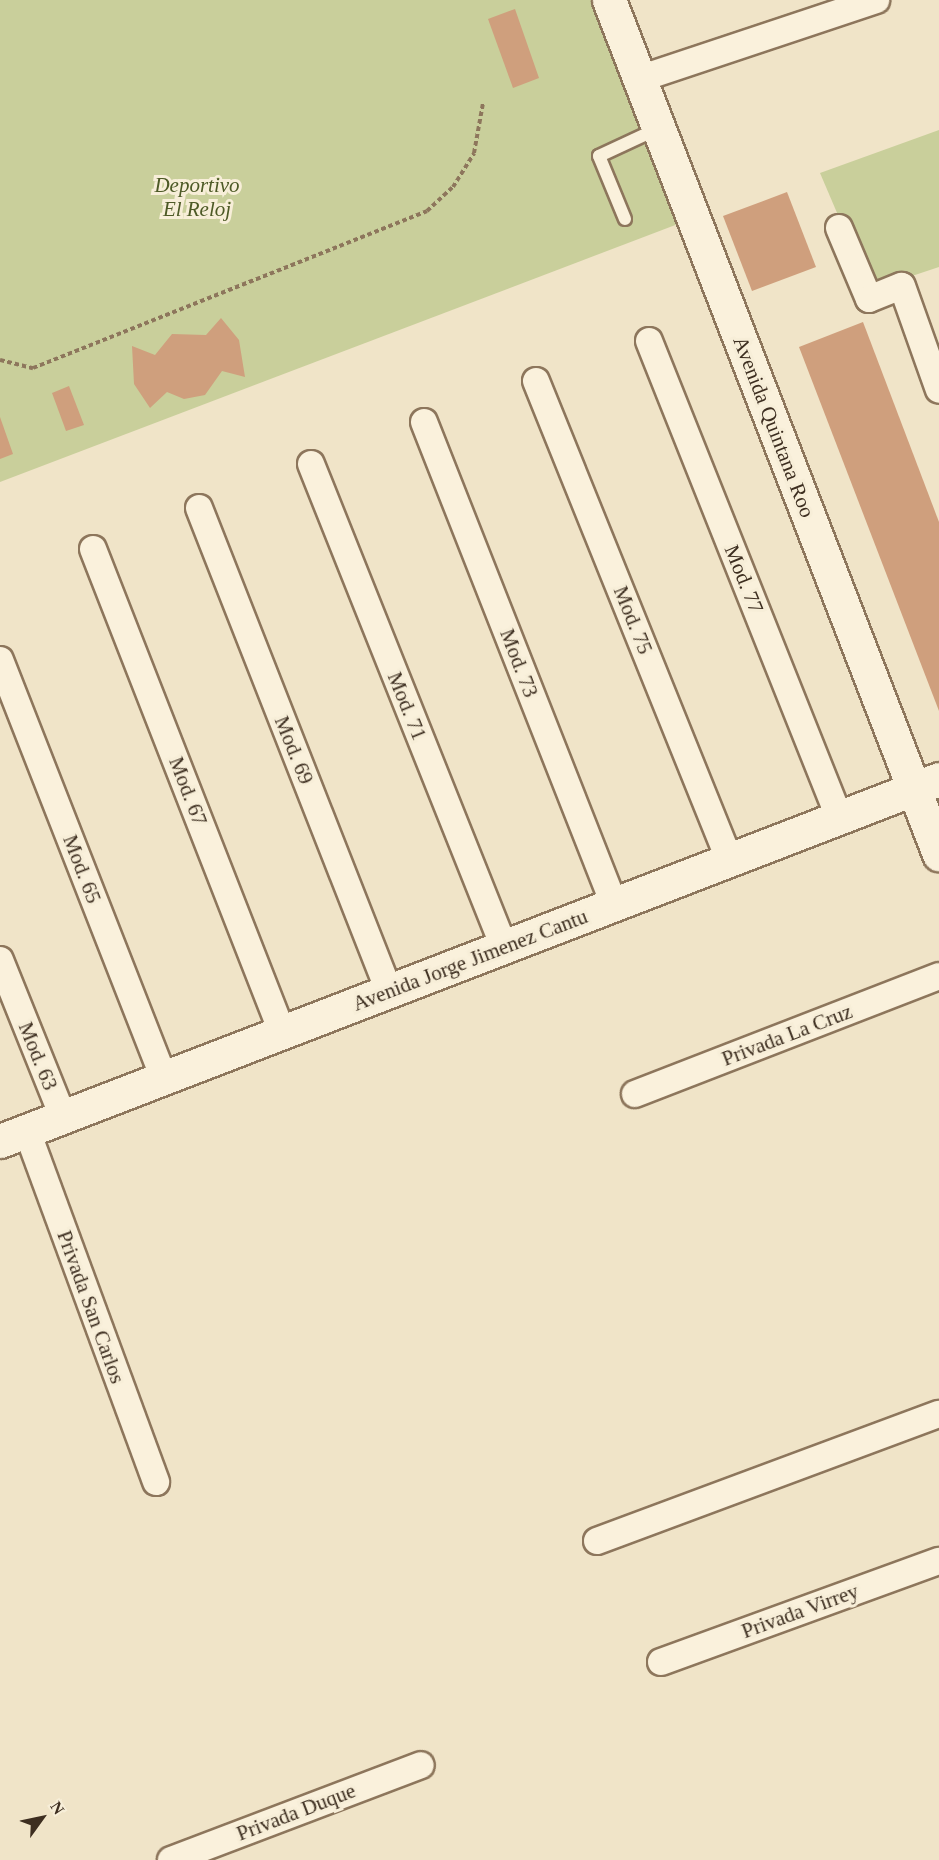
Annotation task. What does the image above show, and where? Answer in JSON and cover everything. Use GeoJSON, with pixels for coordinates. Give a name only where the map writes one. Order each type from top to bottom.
{"type":"FeatureCollection","features":[{"type":"Feature","properties":{"kind":"main road","name":"Avenida Quintana Roo"},"geometry":{"type":"LineString","coordinates":[[609,0],[658,129],[926,783],[939,854]]}},
{"type":"Feature","properties":{"kind":"main road","name":"Avenida Jorge Jimenez Cantu"},"geometry":{"type":"LineString","coordinates":[[13,1136],[926,783]]}},
{"type":"Feature","properties":{"kind":"street"},"geometry":{"type":"LineString","coordinates":[[639,79],[876,0]]}},
{"type":"Feature","properties":{"kind":"street"},"geometry":{"type":"LineString","coordinates":[[839,228],[869,299],[902,286],[939,390]]}},
{"type":"Feature","properties":{"kind":"street","name":"Mod. 77"},"geometry":{"type":"LineString","coordinates":[[649,341],[839,817]]}},
{"type":"Feature","properties":{"kind":"street","name":"Mod. 75"},"geometry":{"type":"LineString","coordinates":[[536,381],[729,859]]}},
{"type":"Feature","properties":{"kind":"street","name":"Mod. 73"},"geometry":{"type":"LineString","coordinates":[[424,422],[614,904]]}},
{"type":"Feature","properties":{"kind":"street","name":"Mod. 71"},"geometry":{"type":"LineString","coordinates":[[310,464],[504,947]]}},
{"type":"Feature","properties":{"kind":"street","name":"Mod. 69"},"geometry":{"type":"LineString","coordinates":[[199,508],[389,991]]}},
{"type":"Feature","properties":{"kind":"street","name":"Mod. 67"},"geometry":{"type":"LineString","coordinates":[[93,549],[282,1032]]}},
{"type":"Feature","properties":{"kind":"street","name":"Mod. 65"},"geometry":{"type":"LineString","coordinates":[[0,660],[164,1078]]}},
{"type":"Feature","properties":{"kind":"street","name":"Mod. 63"},"geometry":{"type":"LineString","coordinates":[[0,960],[63,1117]]}},
{"type":"Feature","properties":{"kind":"street","name":"Privada La Cruz"},"geometry":{"type":"LineString","coordinates":[[635,1094],[939,976]]}},
{"type":"Feature","properties":{"kind":"street","name":"Privada San Carlos"},"geometry":{"type":"LineString","coordinates":[[13,1136],[156,1482]]}},
{"type":"Feature","properties":{"kind":"street"},"geometry":{"type":"LineString","coordinates":[[597,1541],[939,1414]]}},
{"type":"Feature","properties":{"kind":"street","name":"Privada Virrey"},"geometry":{"type":"LineString","coordinates":[[661,1662],[939,1561]]}},
{"type":"Feature","properties":{"kind":"street","name":"Privada Duque"},"geometry":{"type":"LineString","coordinates":[[171,1860],[421,1765]]}},
{"type":"Feature","properties":{"kind":"lane"},"geometry":{"type":"LineString","coordinates":[[625,219],[599,156],[658,129]]}},
{"type":"Feature","properties":{"kind":"path"},"geometry":{"type":"LineString","coordinates":[[0,360],[33,368],[427,211],[453,187],[474,153],[483,103]]}},
{"type":"Feature","properties":{"kind":"green space","name":"Deportivo El Reloj"},"geometry":{"type":"Polygon","coordinates":[[[0,0],[617,0],[699,216],[0,482],[0,0]]]}},
{"type":"Feature","properties":{"kind":"green space"},"geometry":{"type":"Polygon","coordinates":[[[939,130],[939,267],[870,290],[820,173],[939,130]]]}},
{"type":"Feature","properties":{"kind":"building"},"geometry":{"type":"Polygon","coordinates":[[[515,9],[539,78],[513,88],[488,19],[515,9]]]}},
{"type":"Feature","properties":{"kind":"building"},"geometry":{"type":"Polygon","coordinates":[[[787,192],[816,267],[752,291],[723,216],[787,192]]]}},
{"type":"Feature","properties":{"kind":"building"},"geometry":{"type":"Polygon","coordinates":[[[221,318],[239,340],[245,377],[222,371],[205,395],[184,399],[167,392],[150,408],[134,384],[132,346],[155,355],[172,334],[206,335],[221,318]]]}},
{"type":"Feature","properties":{"kind":"building"},"geometry":{"type":"Polygon","coordinates":[[[863,322],[939,522],[939,711],[799,347],[863,322]]]}},
{"type":"Feature","properties":{"kind":"building"},"geometry":{"type":"Polygon","coordinates":[[[69,386],[84,425],[66,431],[52,393],[69,386]]]}},
{"type":"Feature","properties":{"kind":"building"},"geometry":{"type":"Polygon","coordinates":[[[0,417],[13,454],[0,459],[0,417]]]}}]}
